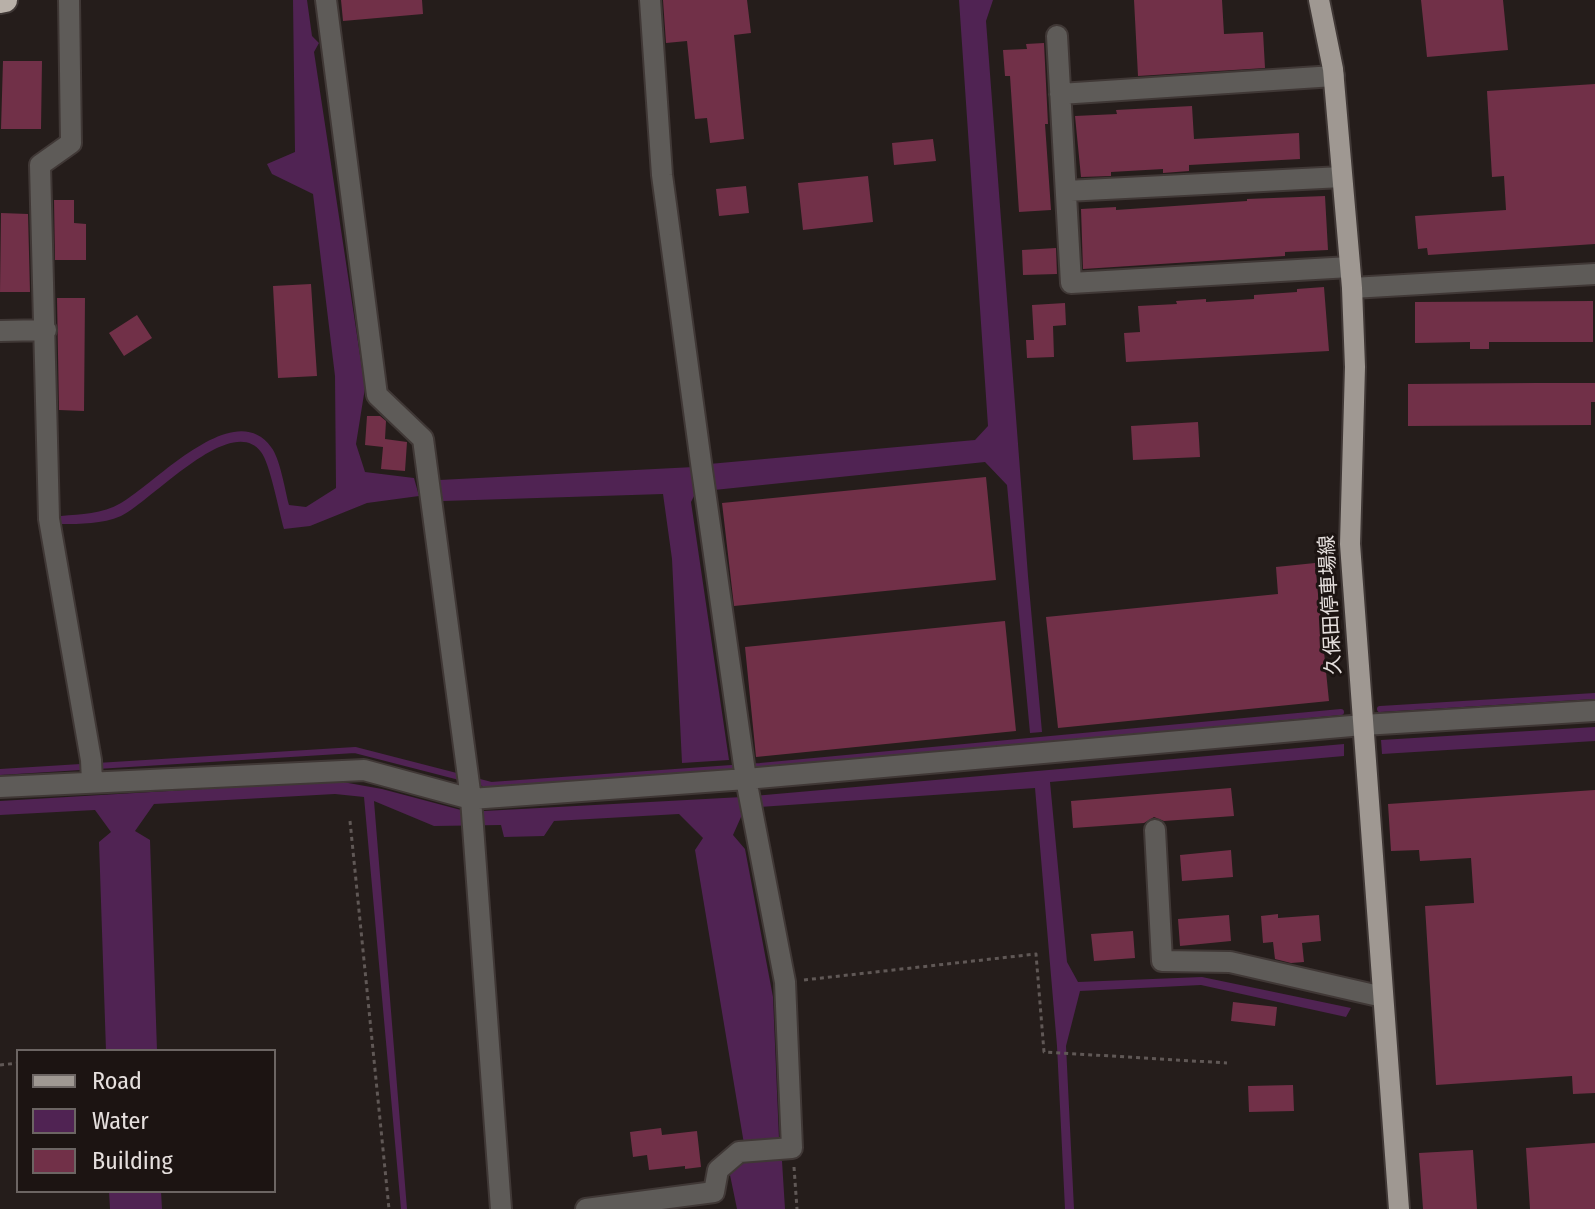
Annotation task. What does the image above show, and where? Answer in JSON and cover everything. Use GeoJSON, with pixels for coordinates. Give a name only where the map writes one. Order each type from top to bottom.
{"type":"FeatureCollection","features":[{"type":"Feature","properties":{"kind":"main road","name":"久保田停車場線"},"geometry":{"type":"LineString","coordinates":[[1319,0],[1334,76],[1352,288],[1355,367],[1350,544],[1399,1209]]}},
{"type":"Feature","properties":{"kind":"street"},"geometry":{"type":"LineString","coordinates":[[69,0],[71,143],[40,165],[49,519],[91,772]]}},
{"type":"Feature","properties":{"kind":"street"},"geometry":{"type":"LineString","coordinates":[[326,0],[377,395],[423,439],[475,835],[501,1209]]}},
{"type":"Feature","properties":{"kind":"street"},"geometry":{"type":"LineString","coordinates":[[586,1209],[714,1192],[718,1170],[739,1152],[792,1148],[785,982],[746,777],[703,477],[662,175],[650,0]]}},
{"type":"Feature","properties":{"kind":"street"},"geometry":{"type":"LineString","coordinates":[[1057,36],[1071,283],[1350,267]]}},
{"type":"Feature","properties":{"kind":"street"},"geometry":{"type":"LineString","coordinates":[[1060,94],[1334,76]]}},
{"type":"Feature","properties":{"kind":"street"},"geometry":{"type":"LineString","coordinates":[[1066,191],[1342,177]]}},
{"type":"Feature","properties":{"kind":"street"},"geometry":{"type":"LineString","coordinates":[[1352,288],[1595,274]]}},
{"type":"Feature","properties":{"kind":"street"},"geometry":{"type":"LineString","coordinates":[[0,331],[46,330]]}},
{"type":"Feature","properties":{"kind":"street"},"geometry":{"type":"LineString","coordinates":[[0,787],[91,772],[364,770],[470,793],[746,777],[1363,725],[1595,711]]}},
{"type":"Feature","properties":{"kind":"street"},"geometry":{"type":"LineString","coordinates":[[1155,830],[1162,961],[1230,962],[1383,997]]}},
{"type":"Feature","properties":{"kind":"path"},"geometry":{"type":"LineString","coordinates":[[350,821],[389,1209]]}},
{"type":"Feature","properties":{"kind":"path"},"geometry":{"type":"LineString","coordinates":[[785,982],[1036,954],[1044,1052],[1227,1063]]}},
{"type":"Feature","properties":{"kind":"path"},"geometry":{"type":"LineString","coordinates":[[792,1148],[797,1209]]}},
{"type":"Feature","properties":{"kind":"water"},"geometry":{"type":"Polygon","coordinates":[[[293,0],[307,0],[312,36],[319,43],[314,52],[365,388],[356,444],[365,472],[414,478],[419,496],[367,503],[310,526],[284,529],[271,477],[261,452],[248,443],[231,443],[191,464],[121,516],[84,524],[61,524],[61,516],[114,507],[195,449],[216,437],[237,432],[255,434],[271,447],[280,466],[289,505],[306,507],[336,488],[335,376],[313,194],[272,174],[267,164],[295,152],[293,0]]]}},
{"type":"Feature","properties":{"kind":"water"},"geometry":{"type":"Polygon","coordinates":[[[959,0],[993,0],[986,21],[1042,732],[1030,733],[1007,485],[985,462],[714,490],[709,464],[975,440],[988,426],[959,0]]]}},
{"type":"Feature","properties":{"kind":"water"},"geometry":{"type":"Polygon","coordinates":[[[694,467],[697,490],[691,502],[729,760],[682,763],[672,559],[663,494],[443,501],[439,480],[694,467]]]}},
{"type":"Feature","properties":{"kind":"water"},"geometry":{"type":"Polygon","coordinates":[[[1595,727],[1595,741],[1382,754],[1381,740],[1595,727]]]}},
{"type":"Feature","properties":{"kind":"water"},"geometry":{"type":"Polygon","coordinates":[[[1344,744],[1344,756],[1050,782],[1067,962],[1078,982],[1202,977],[1351,1008],[1346,1017],[1201,985],[1080,991],[1066,1046],[1074,1209],[1065,1209],[1057,1046],[1035,788],[745,808],[733,835],[745,849],[773,997],[779,1139],[767,1159],[782,1161],[785,1209],[737,1209],[730,1175],[745,1160],[744,1144],[695,850],[703,838],[679,814],[554,821],[544,836],[504,837],[501,825],[434,826],[374,801],[407,1209],[401,1209],[364,797],[335,794],[154,804],[135,831],[150,840],[157,1049],[106,1049],[99,842],[111,832],[95,810],[0,815],[0,801],[337,781],[382,789],[461,810],[463,819],[483,819],[484,811],[742,797],[1344,744]]]}},
{"type":"Feature","properties":{"kind":"water"},"geometry":{"type":"Polygon","coordinates":[[[109,1193],[161,1193],[162,1209],[110,1209],[109,1193]]]}},
{"type":"Feature","properties":{"kind":"building"},"geometry":{"type":"Polygon","coordinates":[[[341,0],[422,0],[423,14],[343,21],[341,0]]]}},
{"type":"Feature","properties":{"kind":"building"},"geometry":{"type":"Polygon","coordinates":[[[663,0],[747,0],[751,33],[734,35],[744,139],[710,143],[707,118],[695,119],[687,41],[666,43],[663,0]]]}},
{"type":"Feature","properties":{"kind":"building"},"geometry":{"type":"Polygon","coordinates":[[[1134,0],[1222,0],[1224,34],[1263,32],[1265,68],[1138,76],[1134,0]]]}},
{"type":"Feature","properties":{"kind":"building"},"geometry":{"type":"Polygon","coordinates":[[[1421,0],[1503,0],[1508,50],[1427,57],[1421,0]]]}},
{"type":"Feature","properties":{"kind":"building"},"geometry":{"type":"Polygon","coordinates":[[[1044,43],[1051,210],[1019,212],[1010,76],[1005,76],[1003,50],[1027,49],[1026,44],[1044,43]]]}},
{"type":"Feature","properties":{"kind":"building"},"geometry":{"type":"Polygon","coordinates":[[[3,61],[42,61],[41,129],[1,129],[3,61]]]}},
{"type":"Feature","properties":{"kind":"building"},"geometry":{"type":"Polygon","coordinates":[[[1595,84],[1595,244],[1428,255],[1427,248],[1418,249],[1415,216],[1506,210],[1504,176],[1492,177],[1487,91],[1595,84]]]}},
{"type":"Feature","properties":{"kind":"building"},"geometry":{"type":"Polygon","coordinates":[[[1192,106],[1194,139],[1299,133],[1300,159],[1189,165],[1189,171],[1163,173],[1163,169],[1081,177],[1075,116],[1117,114],[1116,110],[1192,106]]]}},
{"type":"Feature","properties":{"kind":"building"},"geometry":{"type":"Polygon","coordinates":[[[933,139],[936,161],[894,165],[892,143],[933,139]]]}},
{"type":"Feature","properties":{"kind":"building"},"geometry":{"type":"Polygon","coordinates":[[[868,176],[873,222],[803,230],[798,183],[868,176]]]}},
{"type":"Feature","properties":{"kind":"building"},"geometry":{"type":"Polygon","coordinates":[[[746,186],[749,213],[719,216],[716,189],[746,186]]]}},
{"type":"Feature","properties":{"kind":"building"},"geometry":{"type":"Polygon","coordinates":[[[1325,196],[1328,250],[1285,252],[1285,256],[1083,269],[1081,209],[1116,207],[1116,210],[1325,196]]]}},
{"type":"Feature","properties":{"kind":"building"},"geometry":{"type":"Polygon","coordinates":[[[54,200],[74,200],[74,223],[86,224],[86,260],[55,260],[54,200]]]}},
{"type":"Feature","properties":{"kind":"building"},"geometry":{"type":"Polygon","coordinates":[[[1,213],[28,214],[30,292],[0,292],[1,213]]]}},
{"type":"Feature","properties":{"kind":"building"},"geometry":{"type":"Polygon","coordinates":[[[1056,248],[1057,274],[1023,275],[1022,250],[1056,248]]]}},
{"type":"Feature","properties":{"kind":"building"},"geometry":{"type":"Polygon","coordinates":[[[311,284],[317,376],[278,378],[273,286],[311,284]]]}},
{"type":"Feature","properties":{"kind":"building"},"geometry":{"type":"Polygon","coordinates":[[[1324,287],[1329,351],[1126,362],[1124,333],[1140,332],[1138,306],[1206,299],[1206,302],[1254,299],[1254,295],[1324,287]]]}},
{"type":"Feature","properties":{"kind":"building"},"geometry":{"type":"Polygon","coordinates":[[[57,298],[85,298],[84,411],[59,410],[57,298]]]}},
{"type":"Feature","properties":{"kind":"building"},"geometry":{"type":"Polygon","coordinates":[[[1593,301],[1593,342],[1489,342],[1489,349],[1470,349],[1470,342],[1415,343],[1415,302],[1593,301]]]}},
{"type":"Feature","properties":{"kind":"building"},"geometry":{"type":"Polygon","coordinates":[[[1065,303],[1066,325],[1053,326],[1054,357],[1027,358],[1026,340],[1034,340],[1032,305],[1065,303]]]}},
{"type":"Feature","properties":{"kind":"building"},"geometry":{"type":"Polygon","coordinates":[[[137,315],[152,338],[124,356],[109,333],[137,315]]]}},
{"type":"Feature","properties":{"kind":"building"},"geometry":{"type":"Polygon","coordinates":[[[1595,383],[1591,425],[1408,426],[1408,384],[1595,383]]]}},
{"type":"Feature","properties":{"kind":"building"},"geometry":{"type":"Polygon","coordinates":[[[367,416],[380,416],[386,421],[385,439],[407,442],[405,471],[381,469],[383,447],[365,445],[367,416]]]}},
{"type":"Feature","properties":{"kind":"building"},"geometry":{"type":"Polygon","coordinates":[[[1198,422],[1200,457],[1133,460],[1131,426],[1198,422]]]}},
{"type":"Feature","properties":{"kind":"building"},"geometry":{"type":"Polygon","coordinates":[[[986,477],[996,580],[734,606],[722,503],[986,477]]]}},
{"type":"Feature","properties":{"kind":"building"},"geometry":{"type":"Polygon","coordinates":[[[1315,563],[1329,701],[1058,728],[1046,617],[1278,594],[1276,567],[1315,563]]]}},
{"type":"Feature","properties":{"kind":"building"},"geometry":{"type":"Polygon","coordinates":[[[1005,621],[1016,731],[756,757],[745,647],[1005,621]]]}},
{"type":"Feature","properties":{"kind":"building"},"geometry":{"type":"Polygon","coordinates":[[[1231,788],[1234,816],[1164,821],[1154,817],[1144,823],[1073,828],[1071,801],[1231,788]]]}},
{"type":"Feature","properties":{"kind":"building"},"geometry":{"type":"Polygon","coordinates":[[[1595,790],[1595,1093],[1573,1094],[1572,1076],[1436,1085],[1425,906],[1474,903],[1471,858],[1420,861],[1419,850],[1391,851],[1388,804],[1595,790]]]}},
{"type":"Feature","properties":{"kind":"building"},"geometry":{"type":"Polygon","coordinates":[[[1231,850],[1233,877],[1182,881],[1180,855],[1231,850]]]}},
{"type":"Feature","properties":{"kind":"building"},"geometry":{"type":"Polygon","coordinates":[[[1278,914],[1278,918],[1319,915],[1321,941],[1302,943],[1304,962],[1275,959],[1273,942],[1263,943],[1261,916],[1278,914]]]}},
{"type":"Feature","properties":{"kind":"building"},"geometry":{"type":"Polygon","coordinates":[[[1229,915],[1231,941],[1180,946],[1178,919],[1229,915]]]}},
{"type":"Feature","properties":{"kind":"building"},"geometry":{"type":"Polygon","coordinates":[[[1133,931],[1135,958],[1094,961],[1091,934],[1133,931]]]}},
{"type":"Feature","properties":{"kind":"building"},"geometry":{"type":"Polygon","coordinates":[[[1233,1002],[1277,1007],[1275,1026],[1231,1021],[1233,1002]]]}},
{"type":"Feature","properties":{"kind":"building"},"geometry":{"type":"Polygon","coordinates":[[[1293,1085],[1294,1111],[1249,1112],[1248,1086],[1293,1085]]]}},
{"type":"Feature","properties":{"kind":"building"},"geometry":{"type":"Polygon","coordinates":[[[661,1128],[662,1135],[697,1131],[701,1167],[649,1170],[647,1155],[633,1157],[630,1132],[661,1128]]]}},
{"type":"Feature","properties":{"kind":"building"},"geometry":{"type":"Polygon","coordinates":[[[1595,1143],[1595,1209],[1530,1209],[1526,1148],[1595,1143]]]}},
{"type":"Feature","properties":{"kind":"building"},"geometry":{"type":"Polygon","coordinates":[[[1473,1150],[1477,1209],[1423,1209],[1419,1153],[1473,1150]]]}},
{"type":"Feature","properties":{"kind":"waterway"},"geometry":{"type":"LineString","coordinates":[[1380,709],[1595,696]]}},
{"type":"Feature","properties":{"kind":"waterway"},"geometry":{"type":"LineString","coordinates":[[0,772],[355,750],[491,785],[760,766],[1341,712]]}}]}
